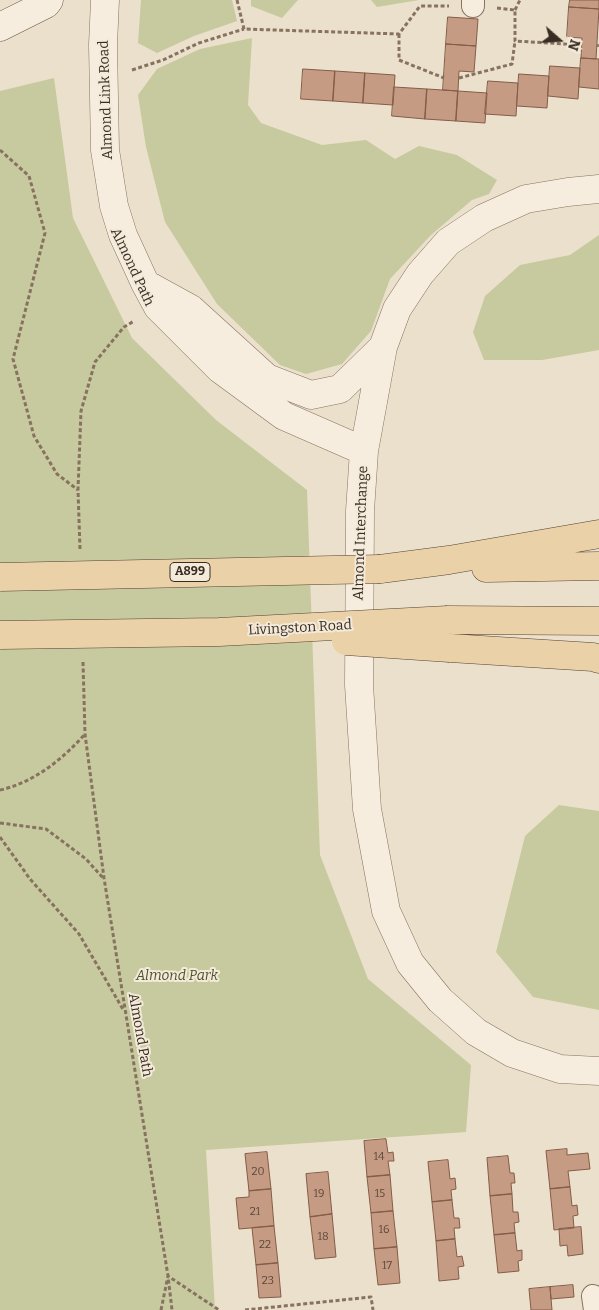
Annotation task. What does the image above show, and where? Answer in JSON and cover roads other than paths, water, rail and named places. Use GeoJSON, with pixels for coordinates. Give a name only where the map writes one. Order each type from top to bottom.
{"type":"FeatureCollection","features":[{"type":"Feature","properties":{"kind":"main road"},"geometry":{"type":"LineString","coordinates":[[450,564],[599,534]]}},
{"type":"Feature","properties":{"kind":"main road","name":"A899"},"geometry":{"type":"LineString","coordinates":[[0,577],[380,569],[450,564],[599,566]]}},
{"type":"Feature","properties":{"kind":"main road","name":"Livingston Road"},"geometry":{"type":"LineString","coordinates":[[0,636],[219,632],[448,620],[599,621]]}},
{"type":"Feature","properties":{"kind":"main road"},"geometry":{"type":"LineString","coordinates":[[219,632],[593,657],[599,659]]}},
{"type":"Feature","properties":{"kind":"street"},"geometry":{"type":"LineString","coordinates":[[0,28],[46,4],[49,0]]}},
{"type":"Feature","properties":{"kind":"street","name":"Almond Link Road"},"geometry":{"type":"LineString","coordinates":[[105,0],[103,45],[105,150],[114,206],[123,235],[145,284],[158,307],[220,369],[284,416],[364,451]]}},
{"type":"Feature","properties":{"kind":"street","name":"Almond Interchange"},"geometry":{"type":"LineString","coordinates":[[599,189],[568,192],[526,200],[484,218],[448,242],[420,274],[397,309],[383,347],[364,451],[360,511],[359,684],[367,809],[386,911],[410,963],[440,1000],[476,1032],[512,1053],[560,1069],[599,1071]]}},
{"type":"Feature","properties":{"kind":"street"},"geometry":{"type":"LineString","coordinates":[[145,284],[191,309],[267,378],[311,395],[340,389],[383,347]]}},
{"type":"Feature","properties":{"kind":"street","name":"Almond Interchange"},"geometry":{"type":"LineString","coordinates":[[560,1069],[599,1066]]}},
{"type":"Feature","properties":{"kind":"park label","name":"Almond Park"},"geometry":{"type":"Point","coordinates":[177,976]}}]}
